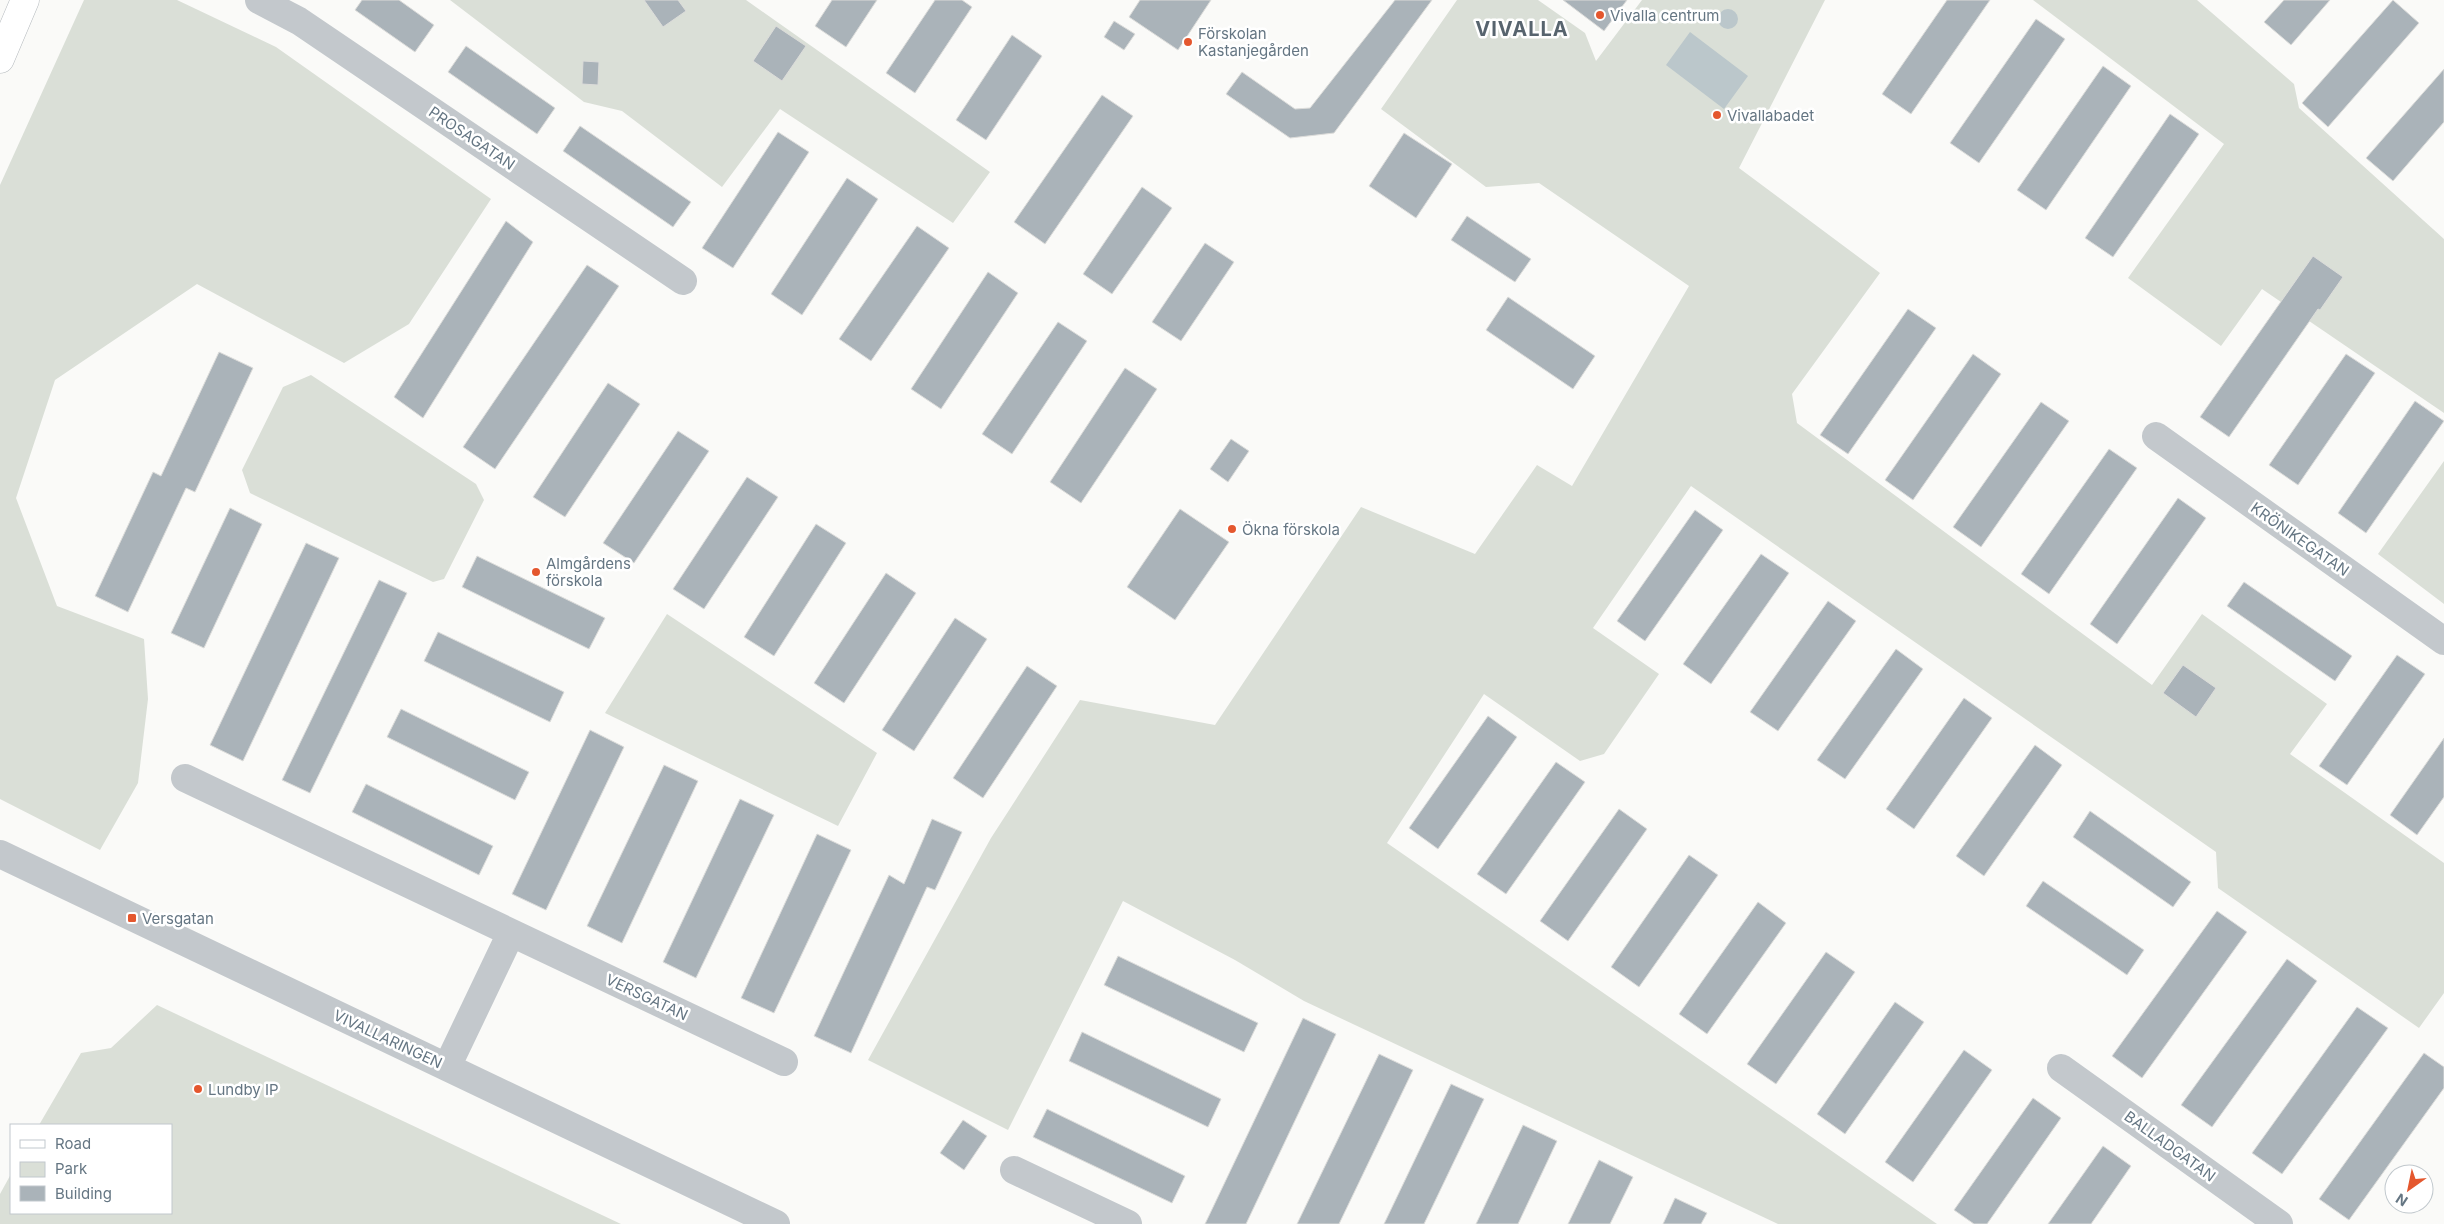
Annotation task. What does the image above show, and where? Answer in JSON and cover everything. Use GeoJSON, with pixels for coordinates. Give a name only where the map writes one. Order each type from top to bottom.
{"type":"FeatureCollection","features":[{"type":"Feature","properties":{"kind":"main road"},"geometry":{"type":"LineString","coordinates":[[0,59],[25,0]]}},
{"type":"Feature","properties":{"kind":"street","name":"PROSAGATAN"},"geometry":{"type":"LineString","coordinates":[[259,0],[299,21],[683,281]]}},
{"type":"Feature","properties":{"kind":"street","name":"KRÖNIKEGATAN"},"geometry":{"type":"LineString","coordinates":[[2156,436],[2444,641]]}},
{"type":"Feature","properties":{"kind":"street","name":"VERSGATAN"},"geometry":{"type":"LineString","coordinates":[[185,778],[784,1062]]}},
{"type":"Feature","properties":{"kind":"street","name":"VIVALLARINGEN"},"geometry":{"type":"LineString","coordinates":[[0,854],[776,1224]]}},
{"type":"Feature","properties":{"kind":"street"},"geometry":{"type":"LineString","coordinates":[[447,1067],[511,933]]}},
{"type":"Feature","properties":{"kind":"street","name":"BALLADGATAN"},"geometry":{"type":"LineString","coordinates":[[2061,1068],[2279,1224]]}},
{"type":"Feature","properties":{"kind":"street"},"geometry":{"type":"LineString","coordinates":[[1014,1170],[1128,1224]]}},
{"type":"Feature","properties":{"kind":"green space"},"geometry":{"type":"Polygon","coordinates":[[[84,0],[177,0],[276,47],[491,199],[409,324],[344,363],[197,284],[55,380],[16,498],[57,606],[144,639],[148,699],[138,783],[100,850],[0,799],[0,185],[84,0]]]}},
{"type":"Feature","properties":{"kind":"green space"},"geometry":{"type":"Polygon","coordinates":[[[450,0],[746,0],[990,172],[953,223],[780,109],[722,187],[622,111],[584,102],[450,0]]]}},
{"type":"Feature","properties":{"kind":"green space"},"geometry":{"type":"Polygon","coordinates":[[[1457,0],[1538,0],[1585,33],[1596,61],[1642,0],[1825,0],[1739,168],[1880,273],[1792,394],[1797,423],[2152,685],[2202,614],[2327,704],[2290,754],[2444,863],[2444,993],[2419,1028],[2218,888],[2216,852],[1691,486],[1593,628],[1659,674],[1604,754],[1580,761],[1484,694],[1387,843],[1937,1224],[1778,1224],[1304,1001],[1235,960],[1123,901],[1008,1130],[868,1060],[991,838],[1080,700],[1215,725],[1361,507],[1475,554],[1537,465],[1572,486],[1689,286],[1539,183],[1486,187],[1381,109],[1457,0]]]}},
{"type":"Feature","properties":{"kind":"green space"},"geometry":{"type":"Polygon","coordinates":[[[2033,0],[2197,0],[2294,84],[2299,108],[2444,239],[2444,413],[2262,289],[2221,346],[2128,278],[2224,144],[2033,0]]]}},
{"type":"Feature","properties":{"kind":"green space"},"geometry":{"type":"Polygon","coordinates":[[[311,375],[476,484],[484,500],[444,579],[433,582],[250,493],[242,470],[283,387],[311,375]]]}},
{"type":"Feature","properties":{"kind":"green space"},"geometry":{"type":"Polygon","coordinates":[[[2444,461],[2444,604],[2378,554],[2444,461]]]}},
{"type":"Feature","properties":{"kind":"green space"},"geometry":{"type":"Polygon","coordinates":[[[667,614],[877,753],[838,826],[605,713],[667,614]]]}},
{"type":"Feature","properties":{"kind":"green space","name":"Lundby IP"},"geometry":{"type":"Polygon","coordinates":[[[157,1005],[621,1224],[0,1224],[0,1194],[10,1176],[10,1214],[172,1214],[172,1124],[40,1124],[81,1053],[111,1048],[157,1005]]]}},
{"type":"Feature","properties":{"kind":"shaded area"},"geometry":{"type":"Polygon","coordinates":[[[1724,9],[1732,9],[1738,15],[1738,23],[1732,29],[1724,29],[1718,23],[1718,15],[1724,9]]]}},
{"type":"Feature","properties":{"kind":"shaded area"},"geometry":{"type":"Polygon","coordinates":[[[1690,32],[1748,76],[1724,109],[1666,65],[1690,32]]]}},
{"type":"Feature","properties":{"kind":"building"},"geometry":{"type":"Polygon","coordinates":[[[362,0],[399,0],[434,25],[415,52],[355,10],[362,0]]]}},
{"type":"Feature","properties":{"kind":"building"},"geometry":{"type":"Polygon","coordinates":[[[644,0],[678,0],[686,11],[663,27],[644,0]]]}},
{"type":"Feature","properties":{"kind":"building"},"geometry":{"type":"Polygon","coordinates":[[[832,0],[877,0],[846,47],[815,26],[832,0]]]}},
{"type":"Feature","properties":{"kind":"building"},"geometry":{"type":"Polygon","coordinates":[[[935,0],[962,0],[972,7],[915,93],[886,73],[935,0]]]}},
{"type":"Feature","properties":{"kind":"building"},"geometry":{"type":"Polygon","coordinates":[[[1140,0],[1211,0],[1178,50],[1129,17],[1140,0]]]}},
{"type":"Feature","properties":{"kind":"building"},"geometry":{"type":"Polygon","coordinates":[[[1395,0],[1432,0],[1334,133],[1290,138],[1226,94],[1242,72],[1295,109],[1310,108],[1395,0]]]}},
{"type":"Feature","properties":{"kind":"building","name":"Vivalla centrum"},"geometry":{"type":"Polygon","coordinates":[[[1563,0],[1627,0],[1604,31],[1563,0]]]}},
{"type":"Feature","properties":{"kind":"building"},"geometry":{"type":"Polygon","coordinates":[[[1947,0],[1990,0],[1911,114],[1882,94],[1947,0]]]}},
{"type":"Feature","properties":{"kind":"building"},"geometry":{"type":"Polygon","coordinates":[[[2284,0],[2330,0],[2291,45],[2264,22],[2284,0]]]}},
{"type":"Feature","properties":{"kind":"building"},"geometry":{"type":"Polygon","coordinates":[[[2393,0],[2419,23],[2328,127],[2302,103],[2393,0]]]}},
{"type":"Feature","properties":{"kind":"building"},"geometry":{"type":"Polygon","coordinates":[[[2036,19],[2065,39],[1979,163],[1950,143],[2036,19]]]}},
{"type":"Feature","properties":{"kind":"building"},"geometry":{"type":"Polygon","coordinates":[[[1114,21],[1135,34],[1124,50],[1104,37],[1114,21]]]}},
{"type":"Feature","properties":{"kind":"building"},"geometry":{"type":"Polygon","coordinates":[[[776,26],[806,46],[782,81],[753,61],[776,26]]]}},
{"type":"Feature","properties":{"kind":"building"},"geometry":{"type":"Polygon","coordinates":[[[1012,35],[1042,56],[986,140],[956,120],[1012,35]]]}},
{"type":"Feature","properties":{"kind":"building"},"geometry":{"type":"Polygon","coordinates":[[[466,46],[555,108],[537,134],[448,72],[466,46]]]}},
{"type":"Feature","properties":{"kind":"building"},"geometry":{"type":"Polygon","coordinates":[[[583,61],[599,62],[598,85],[582,84],[583,61]]]}},
{"type":"Feature","properties":{"kind":"building"},"geometry":{"type":"Polygon","coordinates":[[[2103,66],[2131,86],[2046,210],[2017,190],[2103,66]]]}},
{"type":"Feature","properties":{"kind":"building"},"geometry":{"type":"Polygon","coordinates":[[[2444,69],[2444,122],[2393,181],[2366,158],[2444,69]]]}},
{"type":"Feature","properties":{"kind":"building"},"geometry":{"type":"Polygon","coordinates":[[[1102,95],[1133,116],[1045,244],[1014,222],[1102,95]]]}},
{"type":"Feature","properties":{"kind":"building"},"geometry":{"type":"Polygon","coordinates":[[[2170,114],[2199,134],[2113,257],[2085,238],[2170,114]]]}},
{"type":"Feature","properties":{"kind":"building"},"geometry":{"type":"Polygon","coordinates":[[[580,126],[691,202],[673,227],[563,151],[580,126]]]}},
{"type":"Feature","properties":{"kind":"building"},"geometry":{"type":"Polygon","coordinates":[[[778,132],[809,152],[733,268],[702,248],[778,132]]]}},
{"type":"Feature","properties":{"kind":"building"},"geometry":{"type":"Polygon","coordinates":[[[1404,133],[1452,164],[1416,218],[1369,186],[1404,133]]]}},
{"type":"Feature","properties":{"kind":"building"},"geometry":{"type":"Polygon","coordinates":[[[847,178],[878,199],[802,315],[771,294],[847,178]]]}},
{"type":"Feature","properties":{"kind":"building"},"geometry":{"type":"Polygon","coordinates":[[[1142,187],[1172,208],[1112,294],[1083,274],[1142,187]]]}},
{"type":"Feature","properties":{"kind":"building"},"geometry":{"type":"Polygon","coordinates":[[[1467,216],[1531,259],[1515,282],[1451,240],[1467,216]]]}},
{"type":"Feature","properties":{"kind":"building"},"geometry":{"type":"Polygon","coordinates":[[[506,221],[533,242],[423,418],[394,397],[506,221]]]}},
{"type":"Feature","properties":{"kind":"building"},"geometry":{"type":"Polygon","coordinates":[[[917,226],[949,248],[871,361],[839,339],[917,226]]]}},
{"type":"Feature","properties":{"kind":"building"},"geometry":{"type":"Polygon","coordinates":[[[1205,243],[1234,262],[1181,341],[1152,322],[1205,243]]]}},
{"type":"Feature","properties":{"kind":"building"},"geometry":{"type":"Polygon","coordinates":[[[2313,256],[2343,277],[2320,310],[2318,309],[2229,437],[2200,417],[2313,256]]]}},
{"type":"Feature","properties":{"kind":"building"},"geometry":{"type":"Polygon","coordinates":[[[587,265],[619,286],[495,469],[463,447],[587,265]]]}},
{"type":"Feature","properties":{"kind":"building"},"geometry":{"type":"Polygon","coordinates":[[[988,272],[1018,293],[941,409],[911,389],[988,272]]]}},
{"type":"Feature","properties":{"kind":"building"},"geometry":{"type":"Polygon","coordinates":[[[1508,297],[1595,356],[1573,389],[1486,330],[1508,297]]]}},
{"type":"Feature","properties":{"kind":"building"},"geometry":{"type":"Polygon","coordinates":[[[1908,309],[1936,328],[1848,454],[1820,435],[1908,309]]]}},
{"type":"Feature","properties":{"kind":"building"},"geometry":{"type":"Polygon","coordinates":[[[1058,322],[1087,341],[1012,454],[982,434],[1058,322]]]}},
{"type":"Feature","properties":{"kind":"building"},"geometry":{"type":"Polygon","coordinates":[[[219,352],[253,368],[195,492],[186,488],[128,612],[95,596],[153,472],[161,476],[219,352]]]}},
{"type":"Feature","properties":{"kind":"building"},"geometry":{"type":"Polygon","coordinates":[[[1973,354],[2001,374],[1913,500],[1885,480],[1973,354]]]}},
{"type":"Feature","properties":{"kind":"building"},"geometry":{"type":"Polygon","coordinates":[[[2346,354],[2375,373],[2298,485],[2269,465],[2346,354]]]}},
{"type":"Feature","properties":{"kind":"building"},"geometry":{"type":"Polygon","coordinates":[[[1125,368],[1157,389],[1081,503],[1050,482],[1125,368]]]}},
{"type":"Feature","properties":{"kind":"building"},"geometry":{"type":"Polygon","coordinates":[[[608,383],[640,404],[565,517],[533,497],[608,383]]]}},
{"type":"Feature","properties":{"kind":"building"},"geometry":{"type":"Polygon","coordinates":[[[2415,401],[2444,421],[2366,533],[2338,513],[2415,401]]]}},
{"type":"Feature","properties":{"kind":"building"},"geometry":{"type":"Polygon","coordinates":[[[2041,402],[2069,421],[1981,547],[1953,527],[2041,402]]]}},
{"type":"Feature","properties":{"kind":"building"},"geometry":{"type":"Polygon","coordinates":[[[678,431],[709,451],[634,563],[603,543],[678,431]]]}},
{"type":"Feature","properties":{"kind":"building"},"geometry":{"type":"Polygon","coordinates":[[[1231,439],[1249,451],[1228,482],[1210,469],[1231,439]]]}},
{"type":"Feature","properties":{"kind":"building"},"geometry":{"type":"Polygon","coordinates":[[[2109,449],[2137,468],[2049,594],[2021,574],[2109,449]]]}},
{"type":"Feature","properties":{"kind":"building"},"geometry":{"type":"Polygon","coordinates":[[[747,477],[778,497],[704,609],[673,589],[747,477]]]}},
{"type":"Feature","properties":{"kind":"building"},"geometry":{"type":"Polygon","coordinates":[[[2178,498],[2206,518],[2117,644],[2090,624],[2178,498]]]}},
{"type":"Feature","properties":{"kind":"building"},"geometry":{"type":"Polygon","coordinates":[[[230,508],[262,524],[204,648],[171,633],[230,508]]]}},
{"type":"Feature","properties":{"kind":"building"},"geometry":{"type":"Polygon","coordinates":[[[1180,509],[1229,542],[1175,620],[1127,587],[1180,509]]]}},
{"type":"Feature","properties":{"kind":"building"},"geometry":{"type":"Polygon","coordinates":[[[1695,510],[1723,530],[1645,641],[1617,621],[1695,510]]]}},
{"type":"Feature","properties":{"kind":"building"},"geometry":{"type":"Polygon","coordinates":[[[816,524],[846,543],[774,656],[744,637],[816,524]]]}},
{"type":"Feature","properties":{"kind":"building"},"geometry":{"type":"Polygon","coordinates":[[[306,543],[339,558],[243,761],[210,745],[306,543]]]}},
{"type":"Feature","properties":{"kind":"building"},"geometry":{"type":"Polygon","coordinates":[[[1761,554],[1789,573],[1711,684],[1683,664],[1761,554]]]}},
{"type":"Feature","properties":{"kind":"building"},"geometry":{"type":"Polygon","coordinates":[[[477,556],[605,618],[589,649],[462,587],[477,556]]]}},
{"type":"Feature","properties":{"kind":"building"},"geometry":{"type":"Polygon","coordinates":[[[886,573],[916,593],[844,703],[814,683],[886,573]]]}},
{"type":"Feature","properties":{"kind":"building"},"geometry":{"type":"Polygon","coordinates":[[[379,580],[407,593],[310,793],[282,780],[379,580]]]}},
{"type":"Feature","properties":{"kind":"building"},"geometry":{"type":"Polygon","coordinates":[[[2244,582],[2352,656],[2335,681],[2227,606],[2244,582]]]}},
{"type":"Feature","properties":{"kind":"building"},"geometry":{"type":"Polygon","coordinates":[[[1828,601],[1856,621],[1778,731],[1750,712],[1828,601]]]}},
{"type":"Feature","properties":{"kind":"building"},"geometry":{"type":"Polygon","coordinates":[[[955,618],[987,639],[914,751],[882,730],[955,618]]]}},
{"type":"Feature","properties":{"kind":"building"},"geometry":{"type":"Polygon","coordinates":[[[438,632],[564,692],[550,722],[424,661],[438,632]]]}},
{"type":"Feature","properties":{"kind":"building"},"geometry":{"type":"Polygon","coordinates":[[[1896,649],[1923,669],[1845,779],[1817,760],[1896,649]]]}},
{"type":"Feature","properties":{"kind":"building"},"geometry":{"type":"Polygon","coordinates":[[[2397,655],[2425,674],[2347,785],[2319,766],[2397,655]]]}},
{"type":"Feature","properties":{"kind":"building"},"geometry":{"type":"Polygon","coordinates":[[[2183,665],[2216,688],[2196,717],[2163,693],[2183,665]]]}},
{"type":"Feature","properties":{"kind":"building"},"geometry":{"type":"Polygon","coordinates":[[[1027,666],[1057,686],[983,798],[953,778],[1027,666]]]}},
{"type":"Feature","properties":{"kind":"building"},"geometry":{"type":"Polygon","coordinates":[[[1964,698],[1992,718],[1914,829],[1886,809],[1964,698]]]}},
{"type":"Feature","properties":{"kind":"building"},"geometry":{"type":"Polygon","coordinates":[[[401,709],[529,772],[515,800],[387,737],[401,709]]]}},
{"type":"Feature","properties":{"kind":"building"},"geometry":{"type":"Polygon","coordinates":[[[1488,716],[1517,737],[1438,849],[1409,828],[1488,716]]]}},
{"type":"Feature","properties":{"kind":"building"},"geometry":{"type":"Polygon","coordinates":[[[590,730],[624,747],[546,910],[512,894],[590,730]]]}},
{"type":"Feature","properties":{"kind":"building"},"geometry":{"type":"Polygon","coordinates":[[[2444,738],[2444,797],[2417,835],[2390,815],[2444,738]]]}},
{"type":"Feature","properties":{"kind":"building"},"geometry":{"type":"Polygon","coordinates":[[[2035,745],[2062,765],[1984,876],[1956,856],[2035,745]]]}},
{"type":"Feature","properties":{"kind":"building"},"geometry":{"type":"Polygon","coordinates":[[[1556,762],[1585,782],[1506,894],[1477,874],[1556,762]]]}},
{"type":"Feature","properties":{"kind":"building"},"geometry":{"type":"Polygon","coordinates":[[[664,765],[698,781],[622,943],[587,926],[664,765]]]}},
{"type":"Feature","properties":{"kind":"building"},"geometry":{"type":"Polygon","coordinates":[[[366,784],[493,846],[479,875],[352,812],[366,784]]]}},
{"type":"Feature","properties":{"kind":"building"},"geometry":{"type":"Polygon","coordinates":[[[740,799],[774,815],[696,978],[663,962],[740,799]]]}},
{"type":"Feature","properties":{"kind":"building"},"geometry":{"type":"Polygon","coordinates":[[[1619,809],[1647,829],[1568,941],[1540,921],[1619,809]]]}},
{"type":"Feature","properties":{"kind":"building"},"geometry":{"type":"Polygon","coordinates":[[[2090,811],[2191,882],[2173,907],[2073,837],[2090,811]]]}},
{"type":"Feature","properties":{"kind":"building"},"geometry":{"type":"Polygon","coordinates":[[[932,819],[962,832],[935,890],[927,887],[851,1053],[814,1036],[889,875],[904,884],[932,819]]]}},
{"type":"Feature","properties":{"kind":"building"},"geometry":{"type":"Polygon","coordinates":[[[817,834],[851,850],[774,1013],[741,998],[817,834]]]}},
{"type":"Feature","properties":{"kind":"building"},"geometry":{"type":"Polygon","coordinates":[[[1689,855],[1718,875],[1639,987],[1611,967],[1689,855]]]}},
{"type":"Feature","properties":{"kind":"building"},"geometry":{"type":"Polygon","coordinates":[[[2043,881],[2144,950],[2127,975],[2026,906],[2043,881]]]}},
{"type":"Feature","properties":{"kind":"building"},"geometry":{"type":"Polygon","coordinates":[[[1758,902],[1786,923],[1707,1034],[1679,1014],[1758,902]]]}},
{"type":"Feature","properties":{"kind":"building"},"geometry":{"type":"Polygon","coordinates":[[[2217,911],[2247,932],[2142,1078],[2112,1056],[2217,911]]]}},
{"type":"Feature","properties":{"kind":"building"},"geometry":{"type":"Polygon","coordinates":[[[1826,952],[1855,972],[1776,1084],[1747,1064],[1826,952]]]}},
{"type":"Feature","properties":{"kind":"building"},"geometry":{"type":"Polygon","coordinates":[[[1118,956],[1258,1023],[1244,1052],[1104,985],[1118,956]]]}},
{"type":"Feature","properties":{"kind":"building"},"geometry":{"type":"Polygon","coordinates":[[[2287,959],[2317,981],[2212,1127],[2181,1105],[2287,959]]]}},
{"type":"Feature","properties":{"kind":"building"},"geometry":{"type":"Polygon","coordinates":[[[1895,1002],[1924,1022],[1845,1134],[1817,1114],[1895,1002]]]}},
{"type":"Feature","properties":{"kind":"building"},"geometry":{"type":"Polygon","coordinates":[[[2357,1007],[2388,1028],[2282,1174],[2252,1153],[2357,1007]]]}},
{"type":"Feature","properties":{"kind":"building"},"geometry":{"type":"Polygon","coordinates":[[[1303,1018],[1336,1034],[1246,1224],[1205,1224],[1303,1018]]]}},
{"type":"Feature","properties":{"kind":"building"},"geometry":{"type":"Polygon","coordinates":[[[1082,1032],[1221,1099],[1208,1127],[1069,1061],[1082,1032]]]}},
{"type":"Feature","properties":{"kind":"building"},"geometry":{"type":"Polygon","coordinates":[[[1964,1050],[1992,1070],[1913,1182],[1885,1162],[1964,1050]]]}},
{"type":"Feature","properties":{"kind":"building"},"geometry":{"type":"Polygon","coordinates":[[[2424,1053],[2444,1067],[2444,1088],[2389,1164],[2384,1164],[2384,1171],[2349,1220],[2319,1199],[2424,1053]]]}},
{"type":"Feature","properties":{"kind":"building"},"geometry":{"type":"Polygon","coordinates":[[[1379,1054],[1413,1070],[1339,1224],[1297,1224],[1379,1054]]]}},
{"type":"Feature","properties":{"kind":"building"},"geometry":{"type":"Polygon","coordinates":[[[1451,1084],[1484,1099],[1424,1224],[1384,1224],[1451,1084]]]}},
{"type":"Feature","properties":{"kind":"building"},"geometry":{"type":"Polygon","coordinates":[[[2033,1098],[2061,1118],[1987,1224],[1974,1224],[1954,1210],[2033,1098]]]}},
{"type":"Feature","properties":{"kind":"building"},"geometry":{"type":"Polygon","coordinates":[[[1047,1109],[1185,1176],[1172,1203],[1033,1137],[1047,1109]]]}},
{"type":"Feature","properties":{"kind":"building"},"geometry":{"type":"Polygon","coordinates":[[[963,1120],[987,1136],[964,1170],[940,1153],[963,1120]]]}},
{"type":"Feature","properties":{"kind":"building"},"geometry":{"type":"Polygon","coordinates":[[[1523,1125],[1557,1141],[1518,1224],[1476,1224],[1523,1125]]]}},
{"type":"Feature","properties":{"kind":"building"},"geometry":{"type":"Polygon","coordinates":[[[2103,1146],[2131,1166],[2091,1224],[2048,1224],[2103,1146]]]}},
{"type":"Feature","properties":{"kind":"building"},"geometry":{"type":"Polygon","coordinates":[[[1599,1160],[1633,1177],[1610,1224],[1568,1224],[1599,1160]]]}},
{"type":"Feature","properties":{"kind":"building"},"geometry":{"type":"Polygon","coordinates":[[[1675,1198],[1707,1213],[1701,1224],[1663,1224],[1675,1198]]]}},
{"type":"Feature","properties":{"kind":"place","name":"Vivalla centrum"},"geometry":{"type":"Point","coordinates":[1600,15]}},
{"type":"Feature","properties":{"kind":"place","name":"Förskolan Kastanjegården"},"geometry":{"type":"Point","coordinates":[1188,42]}},
{"type":"Feature","properties":{"kind":"place","name":"Vivallabadet"},"geometry":{"type":"Point","coordinates":[1717,115]}},
{"type":"Feature","properties":{"kind":"place","name":"Ökna förskola"},"geometry":{"type":"Point","coordinates":[1232,529]}},
{"type":"Feature","properties":{"kind":"place","name":"Almgårdens förskola"},"geometry":{"type":"Point","coordinates":[536,572]}},
{"type":"Feature","properties":{"kind":"place","name":"Versgatan"},"geometry":{"type":"Point","coordinates":[132,918]}},
{"type":"Feature","properties":{"kind":"place","name":"Lundby IP"},"geometry":{"type":"Point","coordinates":[198,1089]}},
{"type":"Feature","properties":{"kind":"district","name":"VIVALLA"},"geometry":{"type":"Point","coordinates":[1522,29]}}]}
